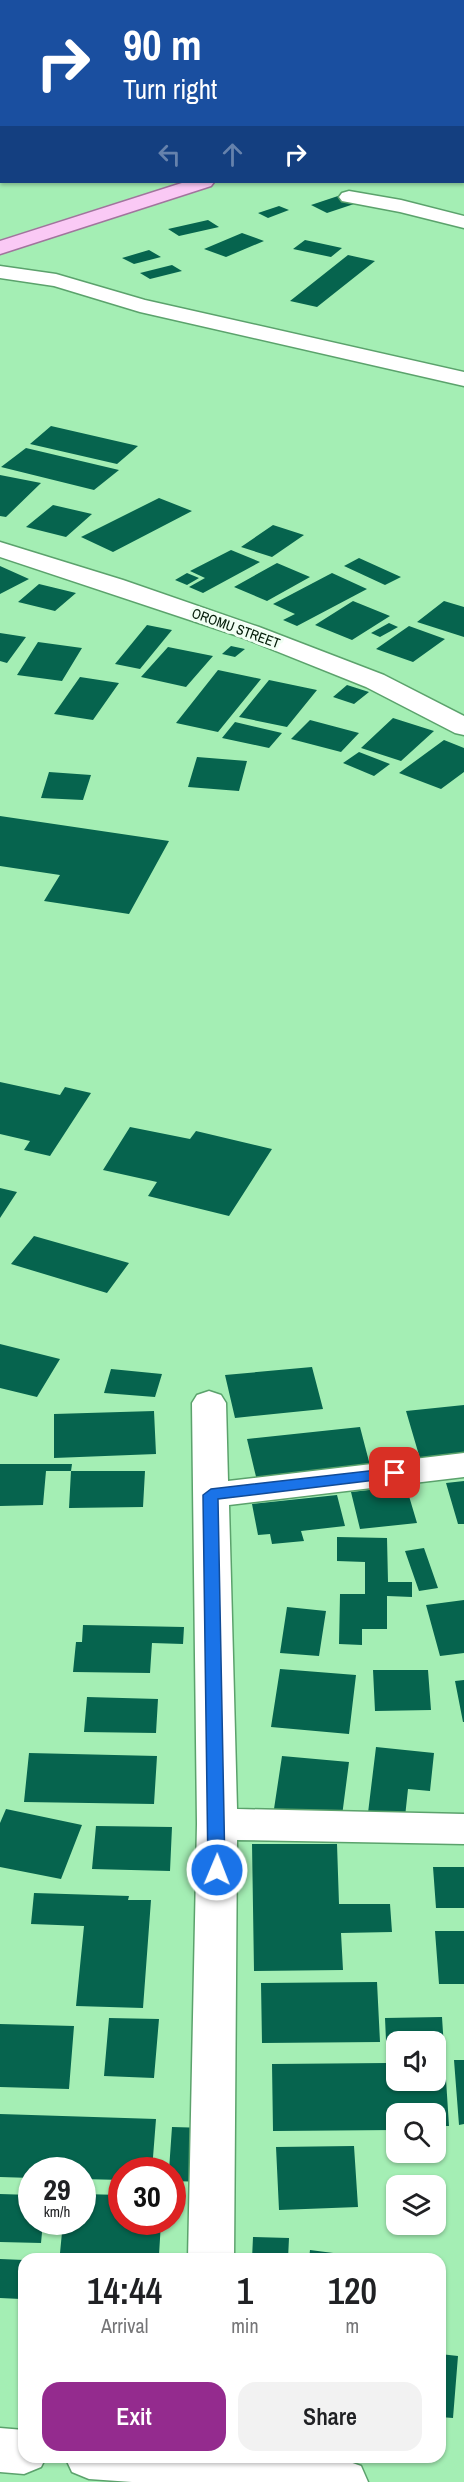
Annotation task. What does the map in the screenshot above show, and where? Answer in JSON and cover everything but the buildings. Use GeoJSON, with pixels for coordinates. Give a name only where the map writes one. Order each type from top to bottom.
{"type":"FeatureCollection","features":[{"type":"Feature","properties":{"kind":"main road"},"geometry":{"type":"LineString","coordinates":[[0,248],[196,183]]}},
{"type":"Feature","properties":{"kind":"street"},"geometry":{"type":"LineString","coordinates":[[349,197],[401,206],[464,222]]}},
{"type":"Feature","properties":{"kind":"street"},"geometry":{"type":"LineString","coordinates":[[0,272],[56,280],[140,305],[464,379]]}},
{"type":"Feature","properties":{"kind":"street","name":"OROMU STREET"},"geometry":{"type":"LineString","coordinates":[[0,549],[250,632],[375,681],[464,727]]}},
{"type":"Feature","properties":{"kind":"street"},"geometry":{"type":"LineString","coordinates":[[209,1403],[218,1824],[211,2253]]}},
{"type":"Feature","properties":{"kind":"street"},"geometry":{"type":"LineString","coordinates":[[211,1495],[464,1465]]}},
{"type":"Feature","properties":{"kind":"street"},"geometry":{"type":"LineString","coordinates":[[218,1824],[464,1829]]}},
{"type":"Feature","properties":{"kind":"street"},"geometry":{"type":"LineString","coordinates":[[0,2450],[18,2452]]}},
{"type":"Feature","properties":{"kind":"street"},"geometry":{"type":"LineString","coordinates":[[154,2463],[344,2482]]}},
{"type":"Feature","properties":{"kind":"route"},"geometry":{"type":"LineString","coordinates":[[217,1870],[211,1495],[395,1473]]}}]}
